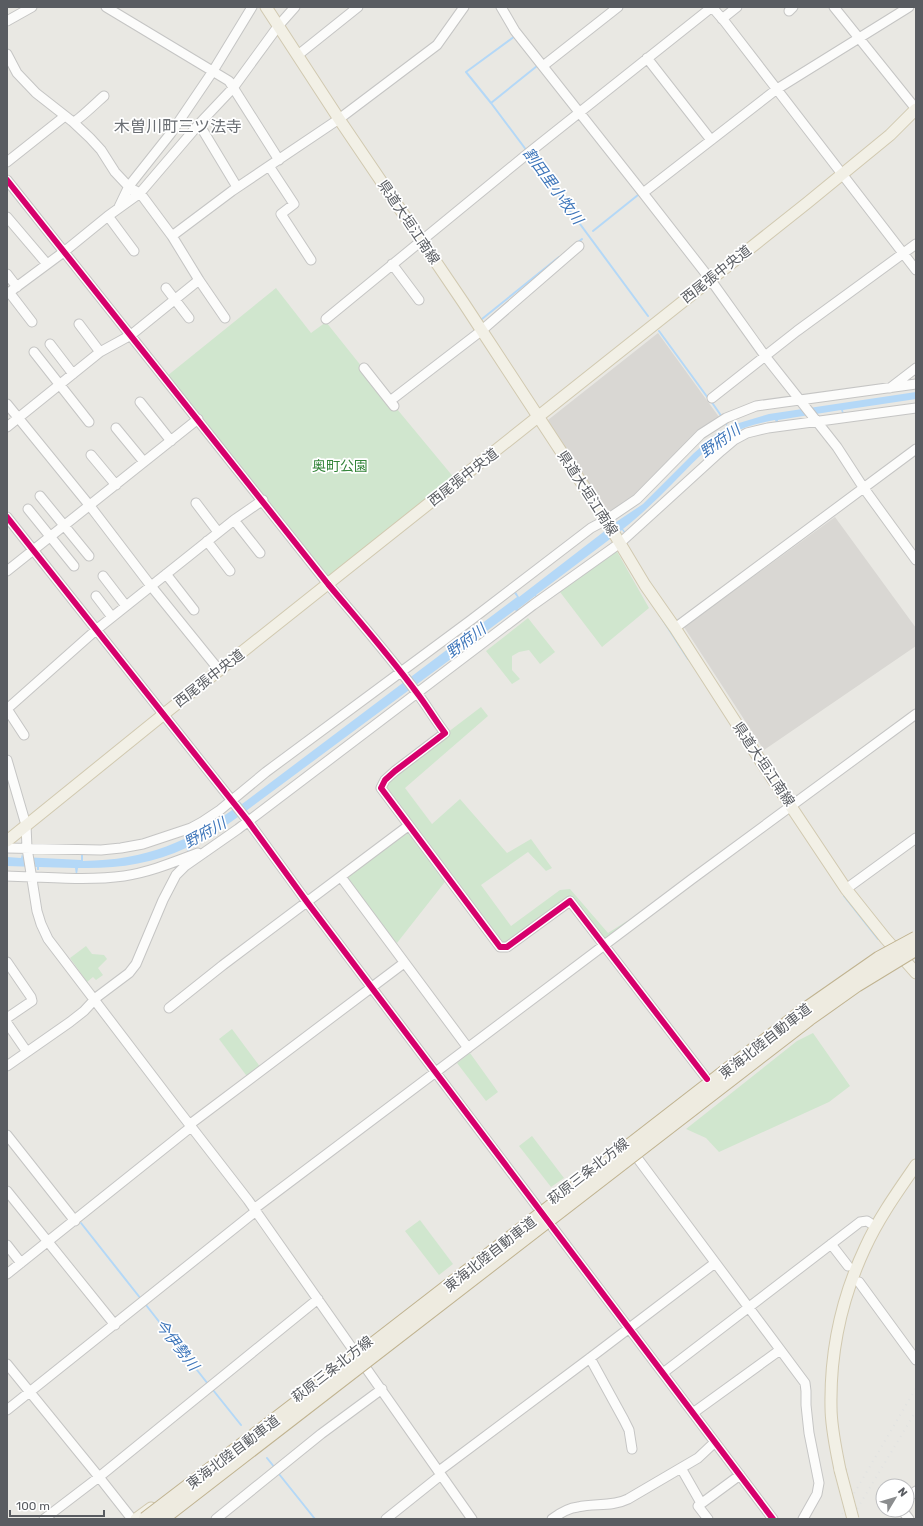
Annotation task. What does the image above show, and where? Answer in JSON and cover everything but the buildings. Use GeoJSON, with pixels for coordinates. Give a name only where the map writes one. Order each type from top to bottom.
{"type":"FeatureCollection","features":[{"type":"Feature","properties":{"kind":"highway","name":"東海北陸自動車道"},"geometry":{"type":"LineString","coordinates":[[145,1519],[803,1011],[915,934]]}},
{"type":"Feature","properties":{"kind":"highway","name":"東海北陸自動車道"},"geometry":{"type":"LineString","coordinates":[[162,1519],[809,1019],[857,985],[916,949]]}},
{"type":"Feature","properties":{"kind":"main road","name":"県道大垣江南線"},"geometry":{"type":"LineString","coordinates":[[266,7],[339,119],[422,240],[606,520],[646,585],[760,760],[846,889],[916,973]]}},
{"type":"Feature","properties":{"kind":"main road","name":"西尾張中央道"},"geometry":{"type":"LineString","coordinates":[[7,841],[219,670],[538,418],[890,135],[914,113]]}},
{"type":"Feature","properties":{"kind":"main road","name":"萩原三条北方線"},"geometry":{"type":"LineString","coordinates":[[136,1519],[356,1352],[809,1000],[838,979],[894,948],[915,934]]}},
{"type":"Feature","properties":{"kind":"main road","name":"萩原三条北方線"},"geometry":{"type":"LineString","coordinates":[[171,1519],[873,978],[883,969],[894,948]]}},
{"type":"Feature","properties":{"kind":"main road"},"geometry":{"type":"LineString","coordinates":[[853,1519],[840,1470],[835,1444],[831,1408],[831,1380],[834,1349],[841,1314],[850,1283],[865,1248],[876,1227],[916,1165]]}},
{"type":"Feature","properties":{"kind":"street"},"geometry":{"type":"LineString","coordinates":[[7,21],[32,7]]}},
{"type":"Feature","properties":{"kind":"street"},"geometry":{"type":"LineString","coordinates":[[118,208],[129,186],[171,133],[252,7]]}},
{"type":"Feature","properties":{"kind":"street"},"geometry":{"type":"LineString","coordinates":[[32,322],[8,293],[65,251],[118,208],[140,193],[199,124],[233,88],[279,25],[295,7]]}},
{"type":"Feature","properties":{"kind":"street"},"geometry":{"type":"LineString","coordinates":[[298,55],[358,7]]}},
{"type":"Feature","properties":{"kind":"street"},"geometry":{"type":"LineString","coordinates":[[172,236],[238,187],[339,119],[438,45],[464,7]]}},
{"type":"Feature","properties":{"kind":"street"},"geometry":{"type":"LineString","coordinates":[[501,7],[515,31],[710,279],[765,356],[837,447],[863,487],[916,560]]}},
{"type":"Feature","properties":{"kind":"street"},"geometry":{"type":"LineString","coordinates":[[543,66],[618,7]]}},
{"type":"Feature","properties":{"kind":"street"},"geometry":{"type":"LineString","coordinates":[[326,319],[528,153],[712,7],[843,173],[916,270]]}},
{"type":"Feature","properties":{"kind":"street"},"geometry":{"type":"LineString","coordinates":[[722,19],[737,7]]}},
{"type":"Feature","properties":{"kind":"street"},"geometry":{"type":"LineString","coordinates":[[834,7],[860,38],[914,113]]}},
{"type":"Feature","properties":{"kind":"street"},"geometry":{"type":"LineString","coordinates":[[643,194],[777,89],[910,7]]}},
{"type":"Feature","properties":{"kind":"street"},"geometry":{"type":"LineString","coordinates":[[109,8],[229,81],[279,160]]}},
{"type":"Feature","properties":{"kind":"street"},"geometry":{"type":"LineString","coordinates":[[7,54],[17,73],[36,93],[46,99],[94,142],[109,160],[115,172],[129,186],[140,193],[172,236],[199,280],[225,318]]}},
{"type":"Feature","properties":{"kind":"street"},"geometry":{"type":"LineString","coordinates":[[647,58],[711,140]]}},
{"type":"Feature","properties":{"kind":"street"},"geometry":{"type":"LineString","coordinates":[[73,122],[78,121],[86,111],[104,96]]}},
{"type":"Feature","properties":{"kind":"street"},"geometry":{"type":"LineString","coordinates":[[7,162],[65,116]]}},
{"type":"Feature","properties":{"kind":"street"},"geometry":{"type":"LineString","coordinates":[[199,124],[238,187]]}},
{"type":"Feature","properties":{"kind":"street"},"geometry":{"type":"LineString","coordinates":[[269,166],[294,204],[281,214],[312,260]]}},
{"type":"Feature","properties":{"kind":"street"},"geometry":{"type":"LineString","coordinates":[[7,180],[263,500],[328,584],[418,694],[445,733],[395,771],[385,780],[381,788],[500,947],[507,947],[570,901],[707,1079]]}},
{"type":"Feature","properties":{"kind":"street"},"geometry":{"type":"LineString","coordinates":[[108,216],[134,251]]}},
{"type":"Feature","properties":{"kind":"street"},"geometry":{"type":"LineString","coordinates":[[7,217],[47,264]]}},
{"type":"Feature","properties":{"kind":"street"},"geometry":{"type":"LineString","coordinates":[[712,398],[765,356],[916,244]]}},
{"type":"Feature","properties":{"kind":"street"},"geometry":{"type":"LineString","coordinates":[[364,368],[392,404],[481,331],[579,246]]}},
{"type":"Feature","properties":{"kind":"street"},"geometry":{"type":"LineString","coordinates":[[392,264],[419,300]]}},
{"type":"Feature","properties":{"kind":"street"},"geometry":{"type":"LineString","coordinates":[[7,274],[17,287]]}},
{"type":"Feature","properties":{"kind":"street"},"geometry":{"type":"LineString","coordinates":[[7,427],[100,352],[131,335],[199,280]]}},
{"type":"Feature","properties":{"kind":"street"},"geometry":{"type":"LineString","coordinates":[[166,288],[189,318]]}},
{"type":"Feature","properties":{"kind":"street"},"geometry":{"type":"LineString","coordinates":[[79,324],[100,352]]}},
{"type":"Feature","properties":{"kind":"street"},"geometry":{"type":"LineString","coordinates":[[50,344],[73,374]]}},
{"type":"Feature","properties":{"kind":"street"},"geometry":{"type":"LineString","coordinates":[[34,352],[89,422]]}},
{"type":"Feature","properties":{"kind":"street"},"geometry":{"type":"LineString","coordinates":[[889,388],[916,368]]}},
{"type":"Feature","properties":{"kind":"street"},"geometry":{"type":"LineString","coordinates":[[7,848],[101,850],[143,844],[191,828],[231,801],[266,772],[564,550],[591,528],[606,520],[637,499],[701,434],[724,420],[756,406],[916,384]]}},
{"type":"Feature","properties":{"kind":"street"},"geometry":{"type":"LineString","coordinates":[[140,402],[171,441]]}},
{"type":"Feature","properties":{"kind":"street"},"geometry":{"type":"LineString","coordinates":[[7,404],[90,506],[151,586],[219,670]]}},
{"type":"Feature","properties":{"kind":"street"},"geometry":{"type":"LineString","coordinates":[[7,1066],[70,1022],[84,1011],[95,999],[129,973],[136,964],[163,900],[176,875],[185,866],[248,821],[418,694],[533,605],[620,543],[734,440],[747,433],[760,430],[916,408]]}},
{"type":"Feature","properties":{"kind":"street"},"geometry":{"type":"LineString","coordinates":[[7,571],[198,419]]}},
{"type":"Feature","properties":{"kind":"street"},"geometry":{"type":"LineString","coordinates":[[116,428],[144,462]]}},
{"type":"Feature","properties":{"kind":"street"},"geometry":{"type":"LineString","coordinates":[[675,628],[916,449]]}},
{"type":"Feature","properties":{"kind":"street"},"geometry":{"type":"LineString","coordinates":[[92,455],[116,485]]}},
{"type":"Feature","properties":{"kind":"street"},"geometry":{"type":"LineString","coordinates":[[40,496],[89,556]]}},
{"type":"Feature","properties":{"kind":"street"},"geometry":{"type":"LineString","coordinates":[[24,735],[7,709],[96,630],[218,532],[263,500]]}},
{"type":"Feature","properties":{"kind":"street"},"geometry":{"type":"LineString","coordinates":[[196,503],[218,532]]}},
{"type":"Feature","properties":{"kind":"street"},"geometry":{"type":"LineString","coordinates":[[28,509],[74,566]]}},
{"type":"Feature","properties":{"kind":"street"},"geometry":{"type":"LineString","coordinates":[[7,517],[34,548],[96,630],[248,821],[307,902],[773,1519]]}},
{"type":"Feature","properties":{"kind":"street"},"geometry":{"type":"LineString","coordinates":[[234,520],[260,553]]}},
{"type":"Feature","properties":{"kind":"street"},"geometry":{"type":"LineString","coordinates":[[207,541],[230,571]]}},
{"type":"Feature","properties":{"kind":"street"},"geometry":{"type":"LineString","coordinates":[[166,574],[194,610]]}},
{"type":"Feature","properties":{"kind":"street"},"geometry":{"type":"LineString","coordinates":[[103,576],[126,606]]}},
{"type":"Feature","properties":{"kind":"street"},"geometry":{"type":"LineString","coordinates":[[96,596],[112,617]]}},
{"type":"Feature","properties":{"kind":"street"},"geometry":{"type":"LineString","coordinates":[[7,1410],[115,1325],[255,1210],[435,1072],[791,805],[916,714]]}},
{"type":"Feature","properties":{"kind":"street"},"geometry":{"type":"LineString","coordinates":[[7,760],[26,825],[27,849],[37,911],[48,939],[255,1210],[472,1519]]}},
{"type":"Feature","properties":{"kind":"street"},"geometry":{"type":"LineString","coordinates":[[169,1008],[223,965],[408,826]]}},
{"type":"Feature","properties":{"kind":"street"},"geometry":{"type":"LineString","coordinates":[[846,889],[916,838]]}},
{"type":"Feature","properties":{"kind":"street"},"geometry":{"type":"LineString","coordinates":[[7,876],[104,878],[125,876],[169,864],[212,847]]}},
{"type":"Feature","properties":{"kind":"street"},"geometry":{"type":"LineString","coordinates":[[340,877],[468,1048]]}},
{"type":"Feature","properties":{"kind":"street"},"geometry":{"type":"LineString","coordinates":[[7,962],[31,997],[32,1001],[7,1018]]}},
{"type":"Feature","properties":{"kind":"street"},"geometry":{"type":"LineString","coordinates":[[7,1274],[190,1126],[404,963]]}},
{"type":"Feature","properties":{"kind":"street"},"geometry":{"type":"LineString","coordinates":[[7,1023],[27,1052]]}},
{"type":"Feature","properties":{"kind":"street"},"geometry":{"type":"LineString","coordinates":[[7,1135],[74,1221]]}},
{"type":"Feature","properties":{"kind":"street"},"geometry":{"type":"LineString","coordinates":[[638,1159],[805,1383],[809,1433],[820,1483],[817,1494],[803,1519]]}},
{"type":"Feature","properties":{"kind":"street"},"geometry":{"type":"LineString","coordinates":[[7,1191],[115,1325]]}},
{"type":"Feature","properties":{"kind":"street"},"geometry":{"type":"LineString","coordinates":[[663,1373],[860,1222],[867,1221],[876,1227]]}},
{"type":"Feature","properties":{"kind":"street"},"geometry":{"type":"LineString","coordinates":[[831,1244],[848,1266]]}},
{"type":"Feature","properties":{"kind":"street"},"geometry":{"type":"LineString","coordinates":[[7,1245],[21,1263]]}},
{"type":"Feature","properties":{"kind":"street"},"geometry":{"type":"LineString","coordinates":[[386,1519],[440,1473],[715,1262]]}},
{"type":"Feature","properties":{"kind":"street"},"geometry":{"type":"LineString","coordinates":[[859,1282],[916,1360]]}},
{"type":"Feature","properties":{"kind":"street"},"geometry":{"type":"LineString","coordinates":[[44,1519],[318,1299]]}},
{"type":"Feature","properties":{"kind":"street"},"geometry":{"type":"LineString","coordinates":[[693,1413],[780,1350]]}},
{"type":"Feature","properties":{"kind":"street"},"geometry":{"type":"LineString","coordinates":[[590,1358],[629,1430],[632,1449]]}},
{"type":"Feature","properties":{"kind":"street"},"geometry":{"type":"LineString","coordinates":[[7,1364],[99,1476],[132,1519]]}},
{"type":"Feature","properties":{"kind":"street"},"geometry":{"type":"LineString","coordinates":[[216,1519],[321,1434],[382,1389]]}},
{"type":"Feature","properties":{"kind":"street"},"geometry":{"type":"LineString","coordinates":[[552,1519],[578,1506],[620,1503],[698,1458],[715,1442]]}},
{"type":"Feature","properties":{"kind":"street"},"geometry":{"type":"LineString","coordinates":[[681,1468],[701,1503]]}},
{"type":"Feature","properties":{"kind":"street"},"geometry":{"type":"LineString","coordinates":[[708,1519],[698,1506],[740,1475]]}},
{"type":"Feature","properties":{"kind":"shaded area"},"geometry":{"type":"Polygon","coordinates":[[[658,333],[719,417],[695,436],[636,497],[610,515],[549,424],[548,420],[658,333]]]}},
{"type":"Feature","properties":{"kind":"shaded area"},"geometry":{"type":"Polygon","coordinates":[[[835,517],[916,628],[916,646],[764,750],[684,627],[835,517]]]}},
{"type":"Feature","properties":{"kind":"green space","name":"奥町公園"},"geometry":{"type":"Polygon","coordinates":[[[276,288],[311,333],[326,322],[455,479],[327,577],[167,376],[276,288]]]}},
{"type":"Feature","properties":{"kind":"green space"},"geometry":{"type":"Polygon","coordinates":[[[615,548],[649,608],[602,647],[560,592],[615,548]]]}},
{"type":"Feature","properties":{"kind":"green space"},"geometry":{"type":"Polygon","coordinates":[[[528,618],[555,652],[540,664],[529,650],[519,652],[512,656],[512,670],[520,679],[512,684],[486,651],[528,618]]]}},
{"type":"Feature","properties":{"kind":"green space"},"geometry":{"type":"Polygon","coordinates":[[[481,707],[488,716],[405,788],[432,824],[460,799],[507,853],[531,839],[552,868],[546,871],[528,852],[481,885],[511,926],[560,890],[570,889],[608,933],[627,921],[626,924],[608,942],[570,901],[507,947],[382,790],[385,780],[481,707]]]}},
{"type":"Feature","properties":{"kind":"green space"},"geometry":{"type":"Polygon","coordinates":[[[406,828],[448,878],[397,943],[341,877],[406,828]]]}},
{"type":"Feature","properties":{"kind":"green space"},"geometry":{"type":"Polygon","coordinates":[[[86,946],[92,954],[104,955],[107,959],[98,968],[103,975],[96,980],[93,977],[87,982],[70,958],[86,946]]]}},
{"type":"Feature","properties":{"kind":"green space"},"geometry":{"type":"Polygon","coordinates":[[[232,1029],[261,1068],[249,1079],[219,1039],[232,1029]]]}},
{"type":"Feature","properties":{"kind":"green space"},"geometry":{"type":"Polygon","coordinates":[[[813,1033],[850,1086],[829,1102],[719,1152],[706,1138],[686,1129],[797,1041],[813,1033]]]}},
{"type":"Feature","properties":{"kind":"green space"},"geometry":{"type":"Polygon","coordinates":[[[470,1053],[498,1092],[486,1101],[457,1063],[470,1053]]]}},
{"type":"Feature","properties":{"kind":"green space"},"geometry":{"type":"Polygon","coordinates":[[[532,1136],[564,1178],[551,1187],[519,1146],[532,1136]]]}},
{"type":"Feature","properties":{"kind":"green space"},"geometry":{"type":"Polygon","coordinates":[[[420,1220],[453,1264],[439,1275],[405,1231],[420,1220]]]}},
{"type":"Feature","properties":{"kind":"water","name":"野府川"},"geometry":{"type":"Polygon","coordinates":[[[916,392],[916,399],[843,410],[844,415],[841,410],[778,420],[778,426],[775,420],[757,424],[734,432],[713,445],[649,507],[623,529],[627,534],[626,535],[622,530],[536,595],[539,599],[538,600],[535,596],[518,609],[520,612],[519,614],[515,610],[456,654],[459,659],[458,660],[455,656],[246,811],[250,815],[245,812],[221,829],[188,847],[190,851],[186,848],[147,862],[134,864],[106,868],[78,868],[76,875],[75,868],[39,867],[39,870],[37,870],[37,867],[7,866],[7,857],[21,858],[22,854],[23,857],[81,860],[81,855],[83,855],[83,861],[106,860],[147,853],[185,839],[221,818],[239,805],[236,801],[238,800],[242,804],[517,597],[514,593],[516,592],[519,597],[619,520],[643,504],[694,453],[716,434],[727,428],[724,416],[728,427],[769,414],[916,392]]]}},
{"type":"Feature","properties":{"kind":"waterway"},"geometry":{"type":"LineString","coordinates":[[491,103],[466,72],[515,36]]}},
{"type":"Feature","properties":{"kind":"waterway","name":"割田里小牧川"},"geometry":{"type":"LineString","coordinates":[[527,151],[491,103],[537,66]]}},
{"type":"Feature","properties":{"kind":"waterway","name":"割田里小牧川"},"geometry":{"type":"LineString","coordinates":[[529,155],[648,316]]}},
{"type":"Feature","properties":{"kind":"waterway"},"geometry":{"type":"LineString","coordinates":[[593,231],[638,195]]}},
{"type":"Feature","properties":{"kind":"waterway"},"geometry":{"type":"LineString","coordinates":[[577,243],[582,239]]}},
{"type":"Feature","properties":{"kind":"waterway"},"geometry":{"type":"LineString","coordinates":[[482,319],[559,257]]}},
{"type":"Feature","properties":{"kind":"waterway","name":"割田里小牧川"},"geometry":{"type":"LineString","coordinates":[[659,331],[708,398]]}},
{"type":"Feature","properties":{"kind":"waterway","name":"割田里小牧川"},"geometry":{"type":"LineString","coordinates":[[711,401],[722,417]]}},
{"type":"Feature","properties":{"kind":"waterway"},"geometry":{"type":"LineString","coordinates":[[659,614],[688,659]]}},
{"type":"Feature","properties":{"kind":"waterway"},"geometry":{"type":"LineString","coordinates":[[844,896],[878,939]]}},
{"type":"Feature","properties":{"kind":"waterway","name":"今伊勢川"},"geometry":{"type":"LineString","coordinates":[[81,1223],[141,1299]]}},
{"type":"Feature","properties":{"kind":"waterway","name":"今伊勢川"},"geometry":{"type":"LineString","coordinates":[[146,1305],[208,1384]]}},
{"type":"Feature","properties":{"kind":"waterway","name":"今伊勢川"},"geometry":{"type":"LineString","coordinates":[[213,1390],[241,1425]]}},
{"type":"Feature","properties":{"kind":"waterway","name":"今伊勢川"},"geometry":{"type":"LineString","coordinates":[[267,1458],[275,1468]]}},
{"type":"Feature","properties":{"kind":"waterway","name":"今伊勢川"},"geometry":{"type":"LineString","coordinates":[[279,1474],[315,1519]]}},
{"type":"Feature","properties":{"kind":"railway"},"geometry":{"type":"LineString","coordinates":[[839,1519],[916,1388]]}},
{"type":"Feature","properties":{"kind":"railway"},"geometry":{"type":"LineString","coordinates":[[851,1519],[916,1411]]}},
{"type":"Feature","properties":{"kind":"cycle path"},"geometry":{"type":"LineString","coordinates":[[7,180],[328,584],[396,665],[445,733],[395,771],[385,780],[381,788],[500,947],[507,947],[570,901],[707,1079]]}},
{"type":"Feature","properties":{"kind":"cycle path"},"geometry":{"type":"LineString","coordinates":[[7,517],[248,821],[307,902],[773,1519]]}},
{"type":"Feature","properties":{"kind":"district","name":"木曽川町三ツ法寺"},"geometry":{"type":"Point","coordinates":[178,126]}}]}
